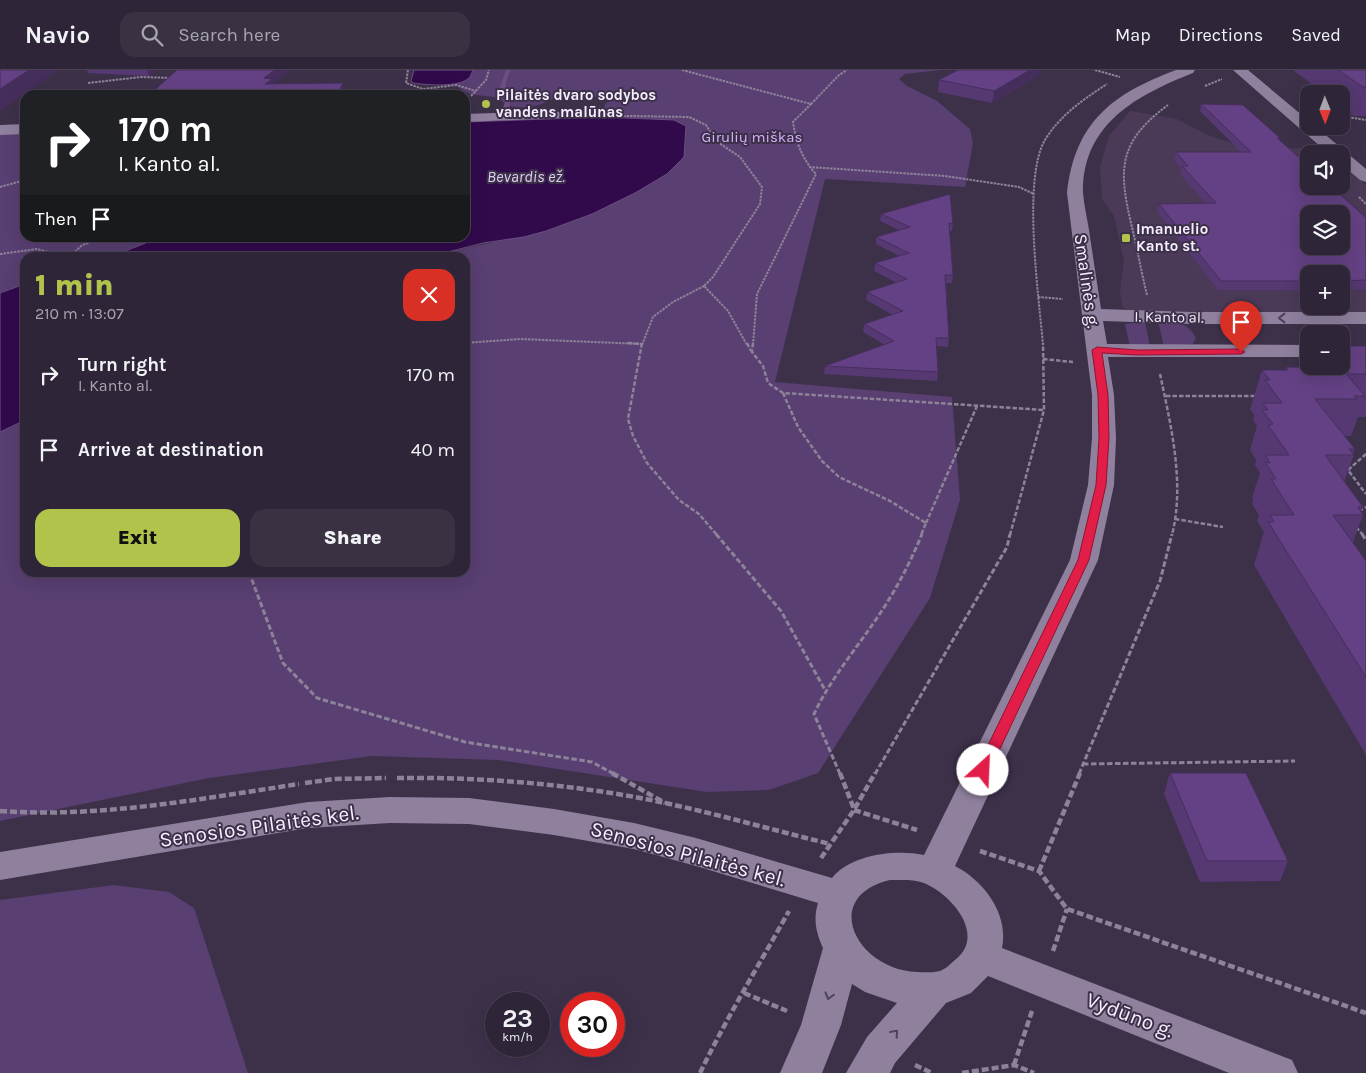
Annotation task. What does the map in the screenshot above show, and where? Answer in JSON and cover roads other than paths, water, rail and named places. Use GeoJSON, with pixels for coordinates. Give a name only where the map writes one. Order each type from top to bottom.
{"type":"FeatureCollection","features":[{"type":"Feature","properties":{"kind":"street"},"geometry":{"type":"LineString","coordinates":[[1241,71],[1328,145]]}},
{"type":"Feature","properties":{"kind":"street","name":"Smalinės g."},"geometry":{"type":"LineString","coordinates":[[934,872],[1084,560],[1101,485],[1104,438],[1103,395],[1075,193],[1077,164],[1085,145],[1098,125],[1116,108],[1142,89],[1194,79]]}},
{"type":"Feature","properties":{"kind":"street"},"geometry":{"type":"LineString","coordinates":[[470,118],[554,115]]}},
{"type":"Feature","properties":{"kind":"street"},"geometry":{"type":"LineString","coordinates":[[0,130],[20,129]]}},
{"type":"Feature","properties":{"kind":"street"},"geometry":{"type":"LineString","coordinates":[[1350,163],[1366,177]]}},
{"type":"Feature","properties":{"kind":"street","name":"I. Kanto al."},"geometry":{"type":"LineString","coordinates":[[1092,315],[1366,318]]}},
{"type":"Feature","properties":{"kind":"street","name":"I. Kanto al."},"geometry":{"type":"LineString","coordinates":[[1097,350],[1158,352],[1300,351]]}},
{"type":"Feature","properties":{"kind":"street","name":"Senosios Pilaitės kel."},"geometry":{"type":"LineString","coordinates":[[0,866],[308,815],[390,810],[469,811],[554,822],[634,836],[696,852],[840,896]]}},
{"type":"Feature","properties":{"kind":"street"},"geometry":{"type":"LineString","coordinates":[[890,866],[912,866],[934,872],[956,883],[972,899],[983,918],[987,938],[982,957],[971,972],[955,983],[934,989],[913,990],[891,985],[854,964],[842,949],[834,931],[834,912],[840,896],[852,881],[869,872],[890,866]]}},
{"type":"Feature","properties":{"kind":"street"},"geometry":{"type":"LineString","coordinates":[[801,1073],[821,1025],[842,949]]}},
{"type":"Feature","properties":{"kind":"street","name":"Vydūno g."},"geometry":{"type":"LineString","coordinates":[[982,957],[1277,1073]]}},
{"type":"Feature","properties":{"kind":"street"},"geometry":{"type":"LineString","coordinates":[[867,1073],[881,1050],[934,989]]}},
{"type":"Feature","properties":{"kind":"water"},"geometry":{"type":"Polygon","coordinates":[[[414,70],[473,70],[470,77],[459,83],[434,85],[413,83],[411,81],[414,70]]]}},
{"type":"Feature","properties":{"kind":"water","name":"Bevardis ež."},"geometry":{"type":"Polygon","coordinates":[[[603,117],[674,120],[686,126],[684,157],[667,174],[635,193],[592,214],[524,237],[483,243],[448,252],[127,252],[148,242],[470,242],[470,122],[603,117]]]}},
{"type":"Feature","properties":{"kind":"water"},"geometry":{"type":"Polygon","coordinates":[[[20,286],[20,422],[0,432],[0,293],[20,286]]]}},
{"type":"Feature","properties":{"kind":"waterway"},"geometry":{"type":"LineString","coordinates":[[504,113],[508,102],[503,87],[508,70]]}},
{"type":"Feature","properties":{"kind":"place","name":"Pilaitės dvaro sodybos vandens malūnas"},"geometry":{"type":"Point","coordinates":[486,104]}},
{"type":"Feature","properties":{"kind":"place","name":"Imanuelio Kanto st."},"geometry":{"type":"Point","coordinates":[1126,238]}},
{"type":"Feature","properties":{"kind":"park label","name":"Girulių miškas"},"geometry":{"type":"Point","coordinates":[752,137]}}]}
